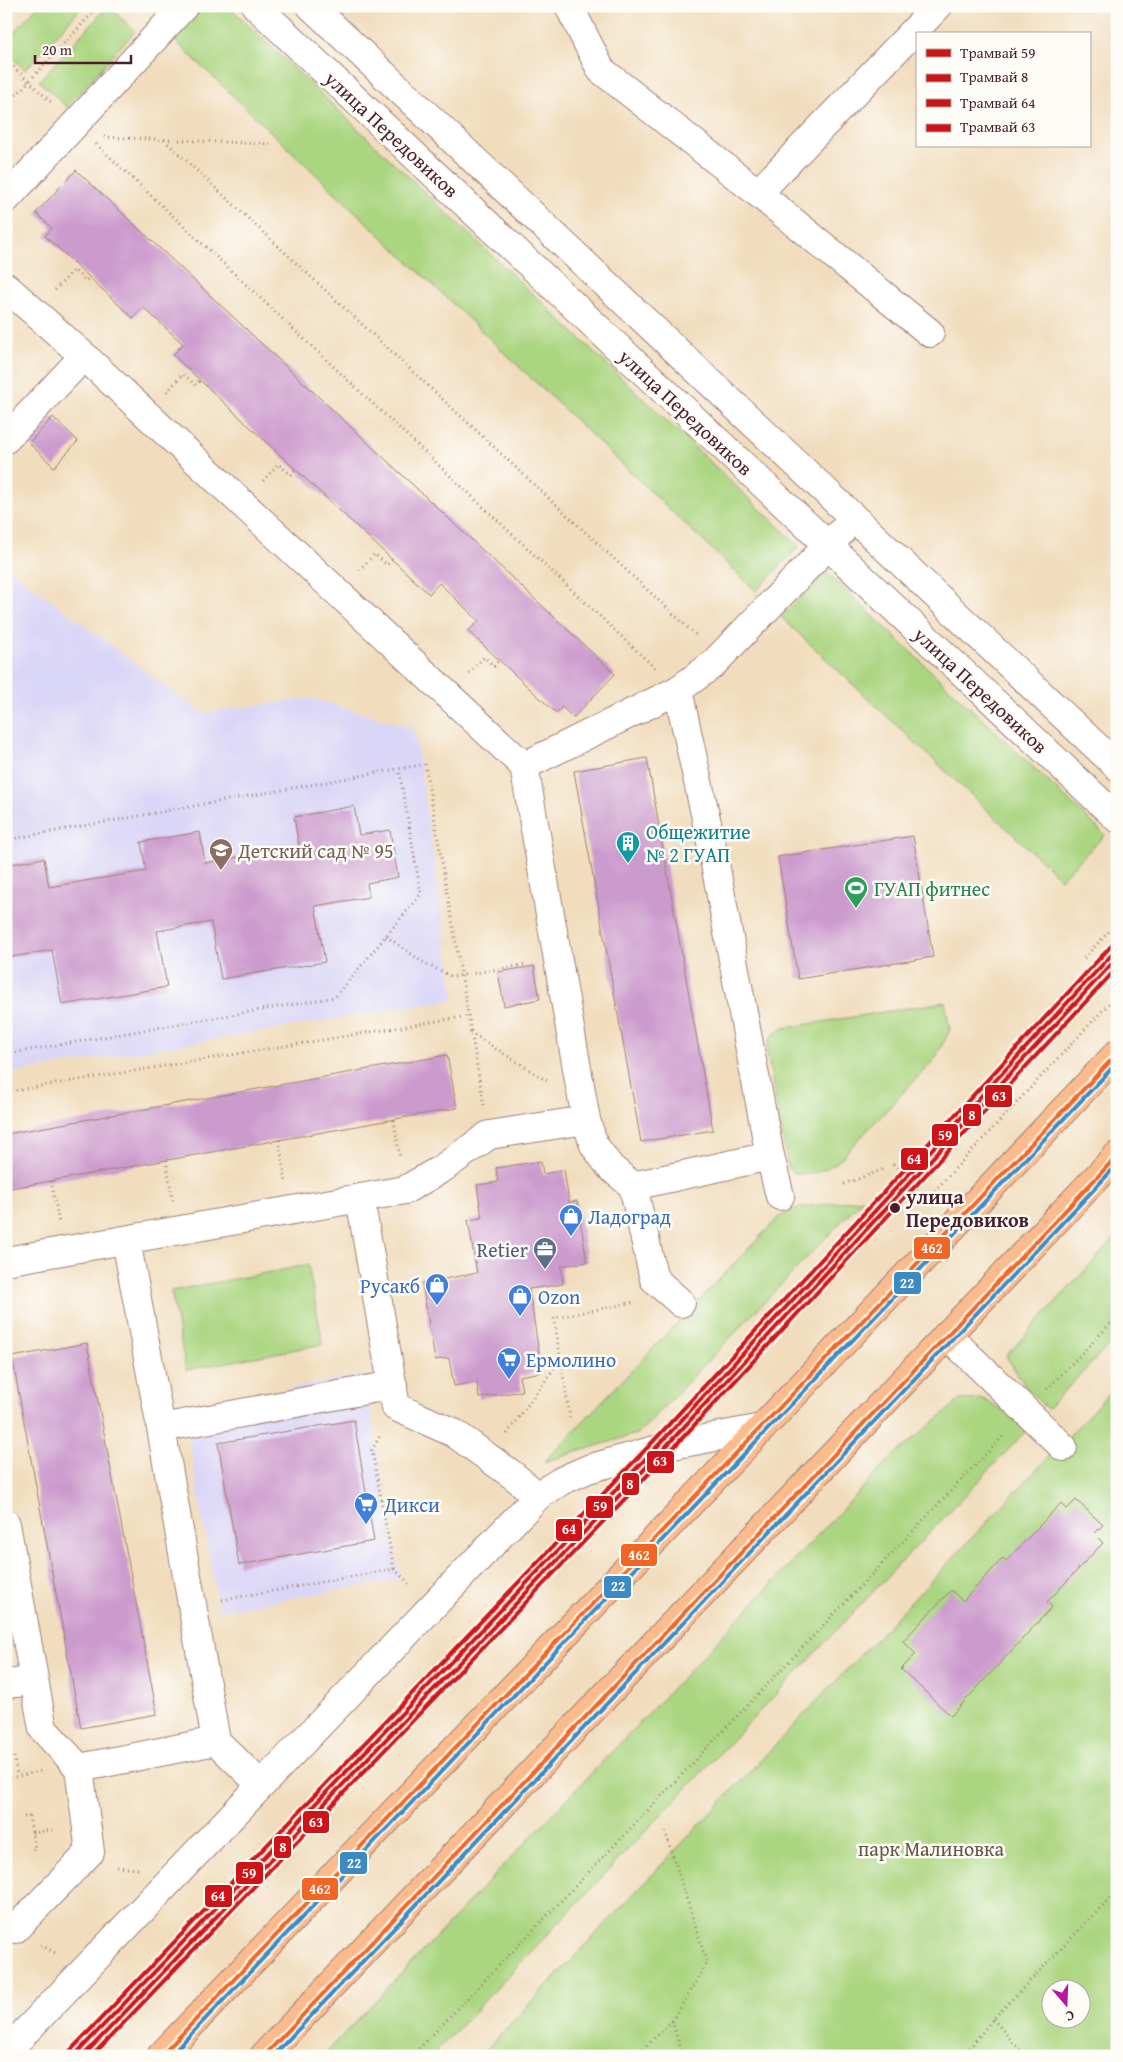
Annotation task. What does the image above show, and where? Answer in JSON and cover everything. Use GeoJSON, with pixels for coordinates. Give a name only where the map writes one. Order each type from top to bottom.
{"type":"FeatureCollection","features":[{"type":"Feature","properties":{"kind":"main road"},"geometry":{"type":"LineString","coordinates":[[161,2056],[1117,1054]]}},
{"type":"Feature","properties":{"kind":"main road"},"geometry":{"type":"LineString","coordinates":[[264,2056],[1117,1156]]}},
{"type":"Feature","properties":{"kind":"street"},"geometry":{"type":"LineString","coordinates":[[6,200],[82,131],[184,6]]}},
{"type":"Feature","properties":{"kind":"street","name":"улица Передовиков"},"geometry":{"type":"LineString","coordinates":[[256,6],[1117,818]]}},
{"type":"Feature","properties":{"kind":"street","name":"улица Передовиков"},"geometry":{"type":"LineString","coordinates":[[310,6],[1117,766]]}},
{"type":"Feature","properties":{"kind":"street"},"geometry":{"type":"LineString","coordinates":[[569,6],[601,70],[758,193],[930,333]]}},
{"type":"Feature","properties":{"kind":"street"},"geometry":{"type":"LineString","coordinates":[[758,193],[938,6]]}},
{"type":"Feature","properties":{"kind":"street"},"geometry":{"type":"LineString","coordinates":[[6,287],[84,356],[524,766],[585,1112],[594,1145],[610,1167],[633,1186],[654,1279],[681,1303]]}},
{"type":"Feature","properties":{"kind":"street"},"geometry":{"type":"LineString","coordinates":[[6,439],[84,356]]}},
{"type":"Feature","properties":{"kind":"street"},"geometry":{"type":"LineString","coordinates":[[524,766],[678,690],[720,657],[854,518]]}},
{"type":"Feature","properties":{"kind":"street"},"geometry":{"type":"LineString","coordinates":[[678,690],[710,836],[770,1156],[780,1196]]}},
{"type":"Feature","properties":{"kind":"street"},"geometry":{"type":"LineString","coordinates":[[6,1262],[405,1190],[443,1168],[489,1135],[585,1112]]}},
{"type":"Feature","properties":{"kind":"street"},"geometry":{"type":"LineString","coordinates":[[633,1186],[770,1156]]}},
{"type":"Feature","properties":{"kind":"street"},"geometry":{"type":"LineString","coordinates":[[360,1198],[394,1396]]}},
{"type":"Feature","properties":{"kind":"street"},"geometry":{"type":"LineString","coordinates":[[126,1240],[216,1741],[261,1785]]}},
{"type":"Feature","properties":{"kind":"street"},"geometry":{"type":"LineString","coordinates":[[947,1335],[1063,1447]]}},
{"type":"Feature","properties":{"kind":"street"},"geometry":{"type":"LineString","coordinates":[[161,1428],[394,1396],[454,1432],[538,1496]]}},
{"type":"Feature","properties":{"kind":"street"},"geometry":{"type":"LineString","coordinates":[[6,2052],[538,1496],[560,1481],[588,1469],[673,1445],[762,1428]]}},
{"type":"Feature","properties":{"kind":"street"},"geometry":{"type":"LineString","coordinates":[[6,1524],[43,1729],[79,1768],[90,1852],[15,1929]]}},
{"type":"Feature","properties":{"kind":"street"},"geometry":{"type":"LineString","coordinates":[[6,1684],[34,1680]]}},
{"type":"Feature","properties":{"kind":"street"},"geometry":{"type":"LineString","coordinates":[[79,1768],[216,1741]]}},
{"type":"Feature","properties":{"kind":"path"},"geometry":{"type":"LineString","coordinates":[[6,106],[99,6]]}},
{"type":"Feature","properties":{"kind":"path"},"geometry":{"type":"LineString","coordinates":[[6,60],[678,690]]}},
{"type":"Feature","properties":{"kind":"path"},"geometry":{"type":"LineString","coordinates":[[82,131],[164,140],[270,144]]}},
{"type":"Feature","properties":{"kind":"path"},"geometry":{"type":"LineString","coordinates":[[164,140],[720,657]]}},
{"type":"Feature","properties":{"kind":"path"},"geometry":{"type":"LineString","coordinates":[[74,270],[86,281],[90,277]]}},
{"type":"Feature","properties":{"kind":"path"},"geometry":{"type":"LineString","coordinates":[[183,374],[196,385],[200,380]]}},
{"type":"Feature","properties":{"kind":"path"},"geometry":{"type":"LineString","coordinates":[[278,464],[290,474],[295,470]]}},
{"type":"Feature","properties":{"kind":"path"},"geometry":{"type":"LineString","coordinates":[[375,554],[387,565],[392,560]]}},
{"type":"Feature","properties":{"kind":"path"},"geometry":{"type":"LineString","coordinates":[[484,657],[494,666],[500,660]]}},
{"type":"Feature","properties":{"kind":"path"},"geometry":{"type":"LineString","coordinates":[[425,764],[489,1135]]}},
{"type":"Feature","properties":{"kind":"path"},"geometry":{"type":"LineString","coordinates":[[6,840],[420,766]]}},
{"type":"Feature","properties":{"kind":"path"},"geometry":{"type":"LineString","coordinates":[[6,1054],[335,997],[421,894],[399,769]]}},
{"type":"Feature","properties":{"kind":"path"},"geometry":{"type":"LineString","coordinates":[[1084,958],[1116,924]]}},
{"type":"Feature","properties":{"kind":"path"},"geometry":{"type":"LineString","coordinates":[[386,936],[424,963],[452,977],[558,958]]}},
{"type":"Feature","properties":{"kind":"path"},"geometry":{"type":"LineString","coordinates":[[893,1164],[926,1199],[1117,995]]}},
{"type":"Feature","properties":{"kind":"path"},"geometry":{"type":"LineString","coordinates":[[6,1092],[468,1016]]}},
{"type":"Feature","properties":{"kind":"path"},"geometry":{"type":"LineString","coordinates":[[470,1032],[585,1112]]}},
{"type":"Feature","properties":{"kind":"path"},"geometry":{"type":"LineString","coordinates":[[279,1140],[291,1210]]}},
{"type":"Feature","properties":{"kind":"path"},"geometry":{"type":"LineString","coordinates":[[166,1160],[178,1230]]}},
{"type":"Feature","properties":{"kind":"path"},"geometry":{"type":"LineString","coordinates":[[844,1184],[884,1169]]}},
{"type":"Feature","properties":{"kind":"path"},"geometry":{"type":"LineString","coordinates":[[51,1181],[64,1251]]}},
{"type":"Feature","properties":{"kind":"path"},"geometry":{"type":"LineString","coordinates":[[570,1418],[554,1318],[639,1302]]}},
{"type":"Feature","properties":{"kind":"path"},"geometry":{"type":"LineString","coordinates":[[412,2056],[645,1814],[1117,1317]]}},
{"type":"Feature","properties":{"kind":"path"},"geometry":{"type":"LineString","coordinates":[[490,1459],[560,1359]]}},
{"type":"Feature","properties":{"kind":"path"},"geometry":{"type":"LineString","coordinates":[[394,1396],[372,1450],[394,1569],[412,1586]]}},
{"type":"Feature","properties":{"kind":"path"},"geometry":{"type":"LineString","coordinates":[[192,1605],[394,1569]]}},
{"type":"Feature","properties":{"kind":"path"},"geometry":{"type":"LineString","coordinates":[[10,1757],[14,1756],[17,1776]]}},
{"type":"Feature","properties":{"kind":"path"},"geometry":{"type":"LineString","coordinates":[[10,1778],[36,1772]]}},
{"type":"Feature","properties":{"kind":"path"},"geometry":{"type":"LineString","coordinates":[[24,1817],[30,1816],[35,1849],[30,1850]]}},
{"type":"Feature","properties":{"kind":"path"},"geometry":{"type":"LineString","coordinates":[[636,2056],[672,2021],[707,1964],[664,1828]]}},
{"type":"Feature","properties":{"kind":"path"},"geometry":{"type":"LineString","coordinates":[[116,1866],[141,1869]]}},
{"type":"Feature","properties":{"kind":"path"},"geometry":{"type":"LineString","coordinates":[[963,2056],[993,2019],[1109,1899],[1117,1894]]}},
{"type":"Feature","properties":{"kind":"path"},"geometry":{"type":"LineString","coordinates":[[993,2019],[1025,2056]]}},
{"type":"Feature","properties":{"kind":"path"},"geometry":{"type":"LineString","coordinates":[[672,2021],[683,2056]]}},
{"type":"Feature","properties":{"kind":"shaded area","name":"Детский сад № 95"},"geometry":{"type":"Polygon","coordinates":[[[9,569],[201,713],[310,698],[414,728],[455,999],[6,1074],[6,570],[9,569]]]}},
{"type":"Feature","properties":{"kind":"shaded area"},"geometry":{"type":"Polygon","coordinates":[[[364,1375],[400,1579],[219,1611],[183,1407],[364,1375]]]}},
{"type":"Feature","properties":{"kind":"green space"},"geometry":{"type":"Polygon","coordinates":[[[38,6],[83,6],[25,70],[6,52],[6,41],[38,6]]]}},
{"type":"Feature","properties":{"kind":"green space"},"geometry":{"type":"Polygon","coordinates":[[[108,6],[135,31],[67,107],[39,81],[108,6]]]}},
{"type":"Feature","properties":{"kind":"green space"},"geometry":{"type":"Polygon","coordinates":[[[203,6],[228,6],[799,546],[756,591],[172,38],[203,6]]]}},
{"type":"Feature","properties":{"kind":"green space"},"geometry":{"type":"Polygon","coordinates":[[[826,572],[1105,835],[1061,879],[781,617],[826,572]]]}},
{"type":"Feature","properties":{"kind":"green space"},"geometry":{"type":"Polygon","coordinates":[[[945,1002],[950,1030],[934,1060],[836,1163],[811,1174],[804,1175],[792,1172],[788,1167],[767,1051],[772,1036],[785,1028],[945,1002]]]}},
{"type":"Feature","properties":{"kind":"green space"},"geometry":{"type":"Polygon","coordinates":[[[863,1199],[639,1433],[544,1462],[778,1218],[797,1208],[863,1199]]]}},
{"type":"Feature","properties":{"kind":"green space"},"geometry":{"type":"Polygon","coordinates":[[[1117,1236],[1117,1337],[1047,1409],[1028,1390],[1006,1356],[1117,1236]]]}},
{"type":"Feature","properties":{"kind":"green space"},"geometry":{"type":"Polygon","coordinates":[[[308,1265],[323,1344],[186,1370],[171,1291],[308,1265]]]}},
{"type":"Feature","properties":{"kind":"green space","name":"парк Малиновка"},"geometry":{"type":"Polygon","coordinates":[[[1117,1385],[1117,2056],[480,2056],[1117,1385]]]}},
{"type":"Feature","properties":{"kind":"green space"},"geometry":{"type":"Polygon","coordinates":[[[983,1399],[1005,1412],[1026,1431],[432,2056],[323,2056],[892,1457],[960,1400],[983,1399]]]}},
{"type":"Feature","properties":{"kind":"building"},"geometry":{"type":"Polygon","coordinates":[[[76,170],[615,674],[573,718],[562,707],[556,713],[468,631],[479,621],[439,583],[429,594],[173,355],[183,344],[143,307],[133,318],[45,236],[52,228],[36,213],[76,170]]]}},
{"type":"Feature","properties":{"kind":"building"},"geometry":{"type":"Polygon","coordinates":[[[53,417],[78,441],[54,467],[29,443],[53,417]]]}},
{"type":"Feature","properties":{"kind":"building","name":"Общежитие № 2 ГУАП"},"geometry":{"type":"Polygon","coordinates":[[[647,758],[713,1130],[641,1142],[574,771],[647,758]]]}},
{"type":"Feature","properties":{"kind":"building"},"geometry":{"type":"Polygon","coordinates":[[[354,806],[359,835],[390,830],[398,877],[367,883],[369,897],[315,906],[325,962],[221,979],[211,922],[157,931],[167,987],[62,1005],[52,950],[6,958],[6,865],[44,858],[49,887],[146,871],[141,842],[200,832],[205,863],[299,846],[294,817],[354,806]]]}},
{"type":"Feature","properties":{"kind":"building","name":"ГУАП фитнес"},"geometry":{"type":"Polygon","coordinates":[[[913,836],[933,957],[798,979],[778,857],[913,836]]]}},
{"type":"Feature","properties":{"kind":"building"},"geometry":{"type":"Polygon","coordinates":[[[534,966],[540,999],[504,1006],[498,972],[534,966]]]}},
{"type":"Feature","properties":{"kind":"building"},"geometry":{"type":"Polygon","coordinates":[[[447,1055],[457,1108],[6,1189],[6,1134],[447,1055]]]}},
{"type":"Feature","properties":{"kind":"building"},"geometry":{"type":"Polygon","coordinates":[[[541,1161],[543,1174],[564,1170],[569,1202],[577,1201],[587,1262],[561,1266],[563,1284],[529,1289],[542,1372],[519,1376],[522,1391],[479,1398],[477,1382],[454,1386],[449,1358],[435,1360],[422,1283],[477,1273],[468,1220],[482,1218],[477,1185],[498,1182],[496,1168],[541,1161]]]}},
{"type":"Feature","properties":{"kind":"building"},"geometry":{"type":"Polygon","coordinates":[[[87,1343],[157,1714],[81,1728],[12,1357],[87,1343]]]}},
{"type":"Feature","properties":{"kind":"building"},"geometry":{"type":"Polygon","coordinates":[[[354,1420],[374,1541],[239,1565],[218,1443],[354,1420]]]}},
{"type":"Feature","properties":{"kind":"building"},"geometry":{"type":"Polygon","coordinates":[[[1076,1500],[1103,1525],[1094,1534],[1103,1543],[1047,1602],[1052,1607],[951,1716],[901,1669],[916,1654],[903,1641],[951,1590],[963,1601],[1003,1558],[1006,1561],[1061,1503],[1067,1509],[1076,1500]]]}},
{"type":"Feature","properties":{"kind":"tram line","name":"64"},"geometry":{"type":"LineString","coordinates":[[69,2052],[648,1447],[1112,945]]}},
{"type":"Feature","properties":{"kind":"tram line","name":"59"},"geometry":{"type":"LineString","coordinates":[[74,2056],[653,1451],[1117,949]]}},
{"type":"Feature","properties":{"kind":"tram line","name":"8"},"geometry":{"type":"LineString","coordinates":[[83,2056],[658,1455],[1117,958]]}},
{"type":"Feature","properties":{"kind":"tram line","name":"63"},"geometry":{"type":"LineString","coordinates":[[92,2056],[662,1460],[1117,968]]}},
{"type":"Feature","properties":{"kind":"transit line","name":"462"},"geometry":{"type":"LineString","coordinates":[[161,2056],[1117,1054]]}},
{"type":"Feature","properties":{"kind":"transit line","name":"22"},"geometry":{"type":"LineString","coordinates":[[170,2056],[1117,1063]]}},
{"type":"Feature","properties":{"kind":"transit line","name":"462"},"geometry":{"type":"LineString","coordinates":[[264,2056],[1117,1156]]}},
{"type":"Feature","properties":{"kind":"transit line","name":"22"},"geometry":{"type":"LineString","coordinates":[[273,2056],[1117,1165]]}},
{"type":"Feature","properties":{"kind":"place","name":"Общежитие № 2 ГУАП"},"geometry":{"type":"Point","coordinates":[628,864]}},
{"type":"Feature","properties":{"kind":"place","name":"Детский сад № 95"},"geometry":{"type":"Point","coordinates":[221,871]}},
{"type":"Feature","properties":{"kind":"place","name":"ГУАП фитнес"},"geometry":{"type":"Point","coordinates":[856,909]}},
{"type":"Feature","properties":{"kind":"place","name":"улица Передовиков"},"geometry":{"type":"Point","coordinates":[895,1208]}},
{"type":"Feature","properties":{"kind":"place","name":"Ладоград"},"geometry":{"type":"Point","coordinates":[571,1237]}},
{"type":"Feature","properties":{"kind":"place","name":"Retier"},"geometry":{"type":"Point","coordinates":[545,1270]}},
{"type":"Feature","properties":{"kind":"place","name":"Русакб"},"geometry":{"type":"Point","coordinates":[437,1306]}},
{"type":"Feature","properties":{"kind":"place","name":"Ozon"},"geometry":{"type":"Point","coordinates":[520,1317]}},
{"type":"Feature","properties":{"kind":"place","name":"Ермолино"},"geometry":{"type":"Point","coordinates":[509,1380]}},
{"type":"Feature","properties":{"kind":"place","name":"Дикси"},"geometry":{"type":"Point","coordinates":[366,1525]}}]}
